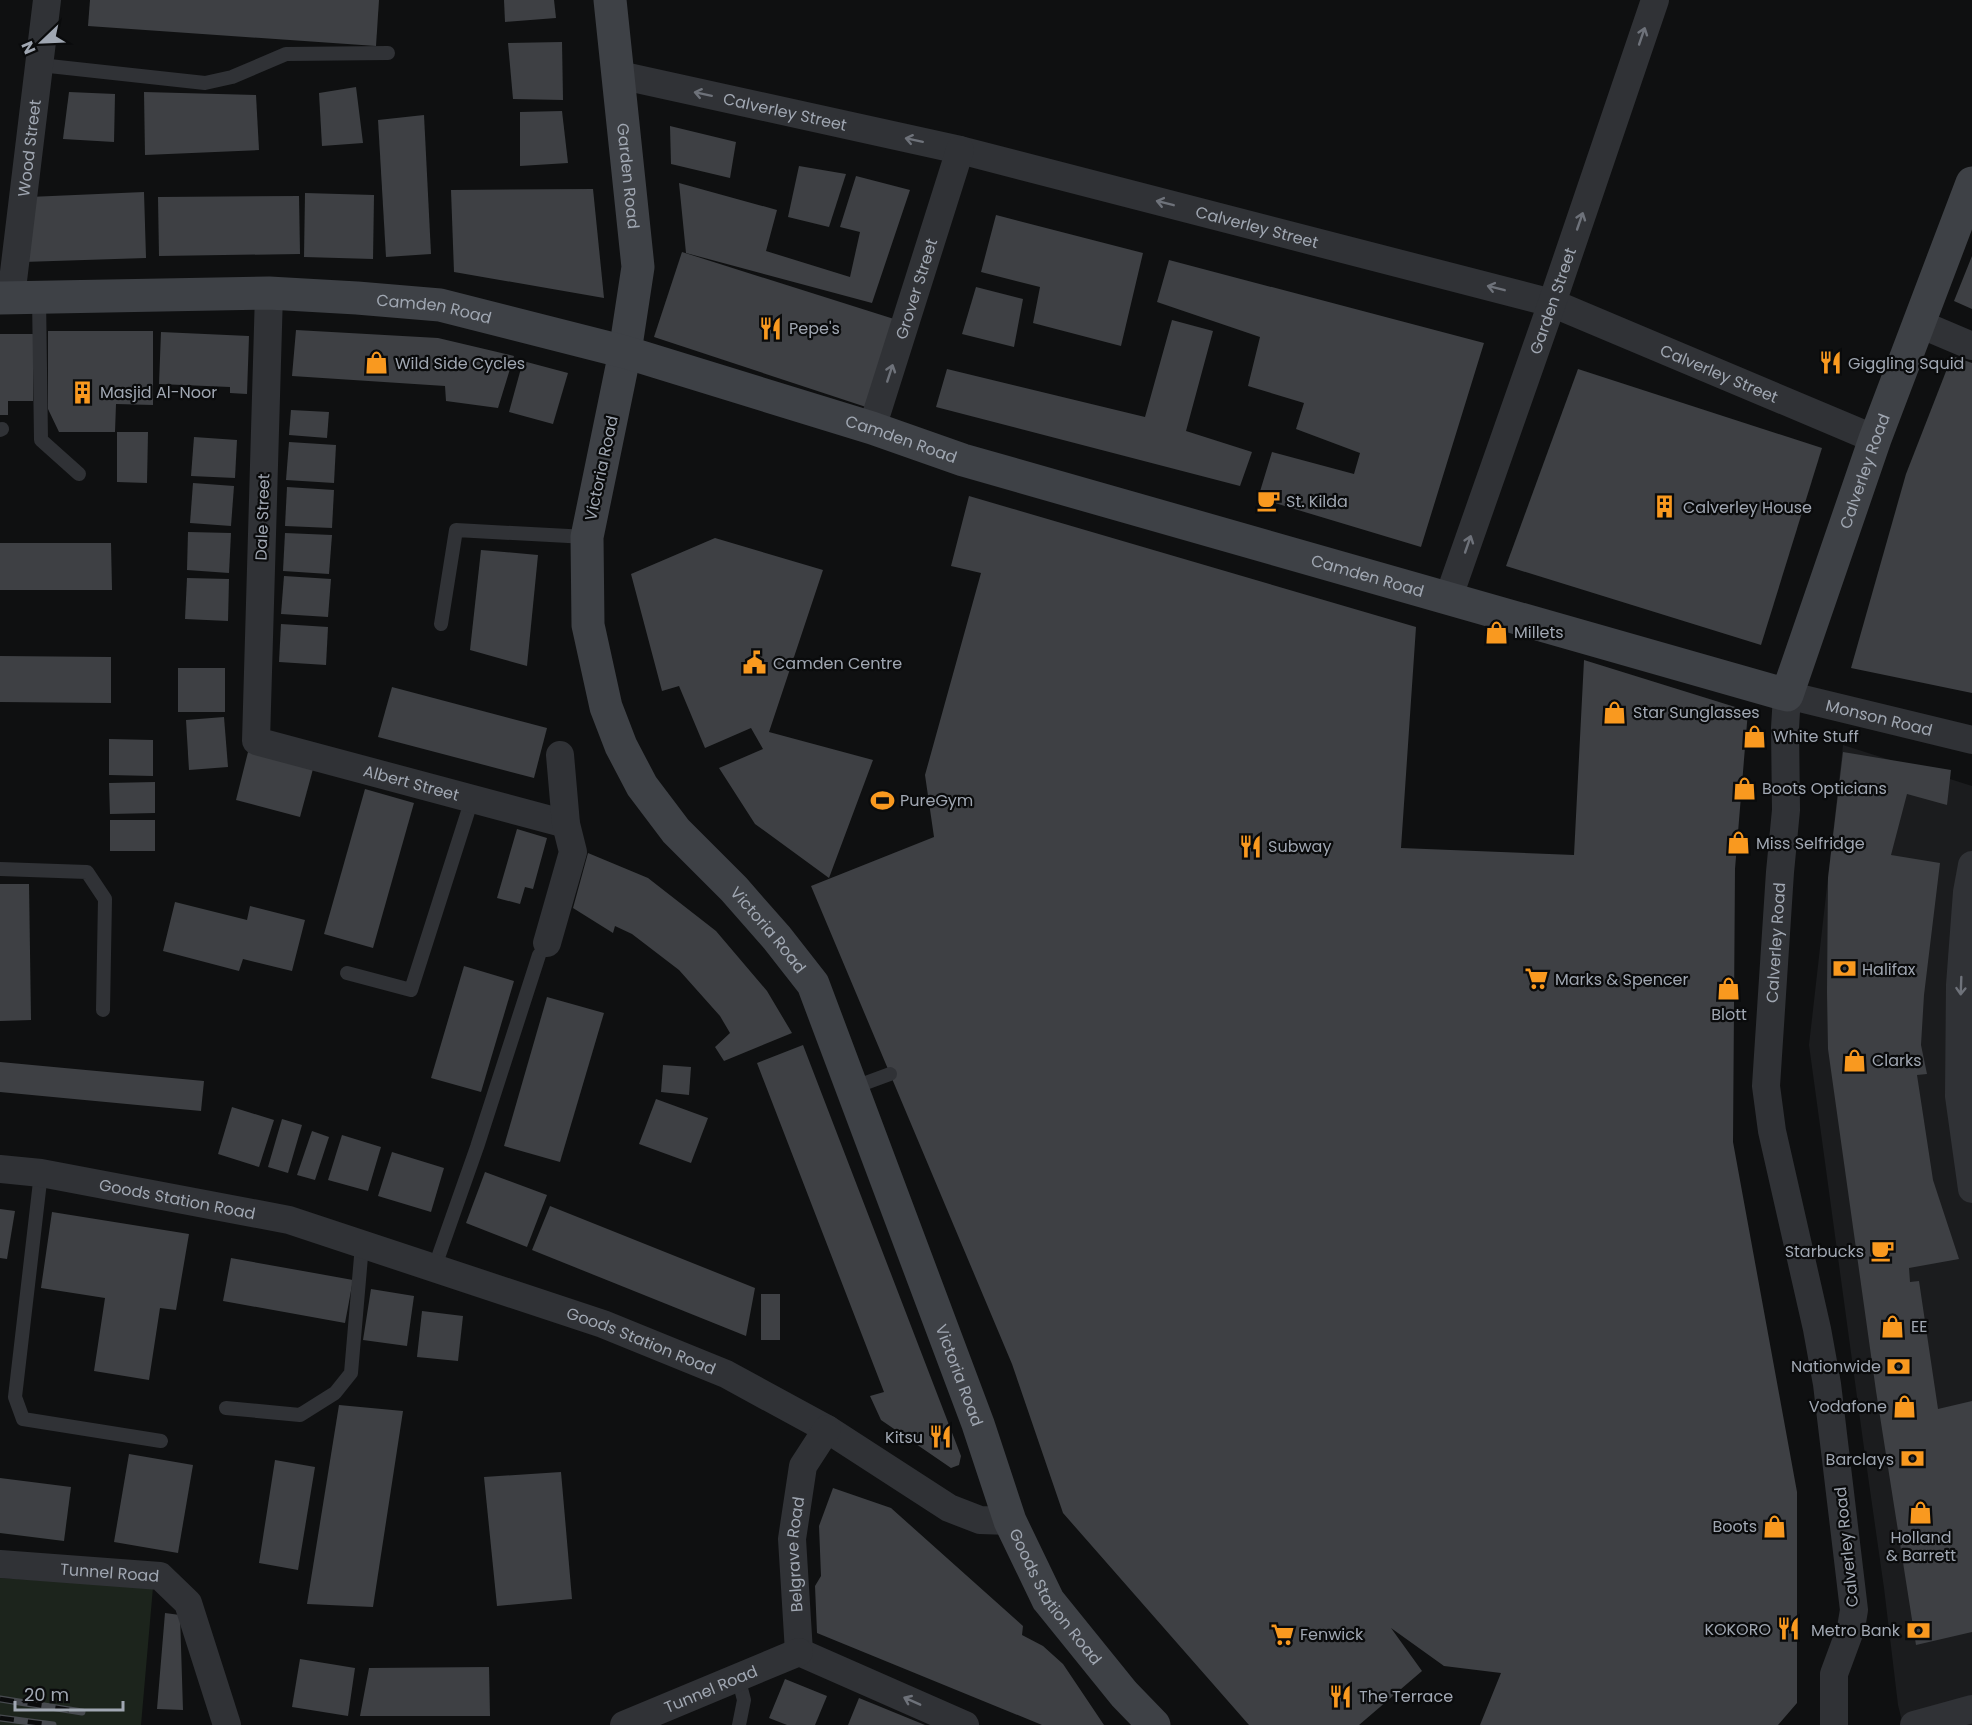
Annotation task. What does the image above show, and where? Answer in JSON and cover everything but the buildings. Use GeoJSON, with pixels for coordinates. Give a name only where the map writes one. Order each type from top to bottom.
{"type":"FeatureCollection","features":[{"type":"Feature","properties":{"kind":"street","name":"Wood Street"},"geometry":{"type":"LineString","coordinates":[[17,297],[47,0]]}},
{"type":"Feature","properties":{"kind":"street","name":"Garden Road"},"geometry":{"type":"LineString","coordinates":[[610,0],[638,267],[625,352]]}},
{"type":"Feature","properties":{"kind":"street","name":"Garden Street"},"geometry":{"type":"LineString","coordinates":[[1448,599],[1655,0]]}},
{"type":"Feature","properties":{"kind":"street","name":"Calverley Street"},"geometry":{"type":"LineString","coordinates":[[619,75],[960,150],[1552,303],[1875,440]]}},
{"type":"Feature","properties":{"kind":"street","name":"Grover Street"},"geometry":{"type":"LineString","coordinates":[[872,428],[960,150]]}},
{"type":"Feature","properties":{"kind":"street","name":"Calverley Road"},"geometry":{"type":"LineString","coordinates":[[1834,1725],[1834,1674],[1851,1628],[1854,1610],[1827,1384],[1772,1131],[1766,1086],[1786,810],[1787,695],[1875,440],[1972,183]]}},
{"type":"Feature","properties":{"kind":"street","name":"Camden Road"},"geometry":{"type":"LineString","coordinates":[[17,297],[269,293],[440,305],[625,352],[872,428],[963,460],[1787,695]]}},
{"type":"Feature","properties":{"kind":"street","name":"Dale Street"},"geometry":{"type":"LineString","coordinates":[[256,741],[269,293]]}},
{"type":"Feature","properties":{"kind":"street"},"geometry":{"type":"LineString","coordinates":[[1920,324],[1972,346]]}},
{"type":"Feature","properties":{"kind":"street","name":"Victoria Road"},"geometry":{"type":"LineString","coordinates":[[625,352],[586,537],[588,625],[606,707],[621,746],[642,786],[676,831],[734,888],[813,984],[978,1424],[1010,1521]]}},
{"type":"Feature","properties":{"kind":"street","name":"Monson Road"},"geometry":{"type":"LineString","coordinates":[[1787,695],[1972,740]]}},
{"type":"Feature","properties":{"kind":"street","name":"Albert Street"},"geometry":{"type":"LineString","coordinates":[[256,741],[566,824]]}},
{"type":"Feature","properties":{"kind":"street"},"geometry":{"type":"LineString","coordinates":[[543,949],[573,852],[566,824],[560,755]]}},
{"type":"Feature","properties":{"kind":"street"},"geometry":{"type":"LineString","coordinates":[[1972,865],[1967,892],[1960,985],[1959,1096],[1972,1189]]}},
{"type":"Feature","properties":{"kind":"street","name":"Goods Station Road"},"geometry":{"type":"LineString","coordinates":[[0,1169],[41,1173],[289,1220],[603,1324],[726,1374],[827,1429],[949,1508],[980,1520],[1010,1521],[1048,1600],[1124,1695],[1154,1725]]}},
{"type":"Feature","properties":{"kind":"street","name":"Belgrave Road"},"geometry":{"type":"LineString","coordinates":[[799,1652],[792,1539],[803,1466],[827,1429]]}},
{"type":"Feature","properties":{"kind":"street","name":"Tunnel Road"},"geometry":{"type":"LineString","coordinates":[[0,1564],[160,1576],[188,1603],[226,1725]]}},
{"type":"Feature","properties":{"kind":"street"},"geometry":{"type":"LineString","coordinates":[[799,1652],[965,1725]]}},
{"type":"Feature","properties":{"kind":"street","name":"Tunnel Road"},"geometry":{"type":"LineString","coordinates":[[624,1725],[799,1652]]}},
{"type":"Feature","properties":{"kind":"street"},"geometry":{"type":"LineString","coordinates":[[1124,1695],[1136,1725]]}},
{"type":"Feature","properties":{"kind":"street"},"geometry":{"type":"LineString","coordinates":[[1914,1725],[1972,1709]]}},
{"type":"Feature","properties":{"kind":"lane"},"geometry":{"type":"LineString","coordinates":[[40,65],[205,83],[232,77],[286,54],[388,53]]}},
{"type":"Feature","properties":{"kind":"lane"},"geometry":{"type":"LineString","coordinates":[[17,297],[41,440],[79,474]]}},
{"type":"Feature","properties":{"kind":"lane"},"geometry":{"type":"LineString","coordinates":[[441,624],[456,530],[586,537]]}},
{"type":"Feature","properties":{"kind":"lane"},"geometry":{"type":"LineString","coordinates":[[347,973],[411,990],[472,799]]}},
{"type":"Feature","properties":{"kind":"lane"},"geometry":{"type":"LineString","coordinates":[[0,869],[87,872],[105,899],[103,1010]]}},
{"type":"Feature","properties":{"kind":"lane"},"geometry":{"type":"LineString","coordinates":[[434,1269],[543,949]]}},
{"type":"Feature","properties":{"kind":"lane"},"geometry":{"type":"LineString","coordinates":[[851,1088],[890,1074]]}},
{"type":"Feature","properties":{"kind":"lane"},"geometry":{"type":"LineString","coordinates":[[41,1173],[15,1397],[23,1419],[161,1441]]}},
{"type":"Feature","properties":{"kind":"lane"},"geometry":{"type":"LineString","coordinates":[[226,1408],[300,1415],[335,1393],[351,1373],[362,1245]]}},
{"type":"Feature","properties":{"kind":"lane"},"geometry":{"type":"LineString","coordinates":[[738,1677],[744,1700],[739,1725]]}},
{"type":"Feature","properties":{"kind":"shaded area"},"geometry":{"type":"Polygon","coordinates":[[[1843,745],[1972,786],[1972,1725],[1903,1725],[1898,1705],[1809,1045],[1843,745]]]}},
{"type":"Feature","properties":{"kind":"shaded area"},"geometry":{"type":"Polygon","coordinates":[[[0,1578],[153,1587],[141,1725],[0,1725],[0,1578]]]}},
{"type":"Feature","properties":{"kind":"railway"},"geometry":{"type":"LineString","coordinates":[[0,1699],[82,1712]]}},
{"type":"Feature","properties":{"kind":"railway"},"geometry":{"type":"LineString","coordinates":[[0,1718],[53,1725]]}},
{"type":"Feature","properties":{"kind":"place","name":"Pepe's"},"geometry":{"type":"Point","coordinates":[771,328]}},
{"type":"Feature","properties":{"kind":"place","name":"Wild Side Cycles"},"geometry":{"type":"Point","coordinates":[377,363]}},
{"type":"Feature","properties":{"kind":"place","name":"Giggling Squid"},"geometry":{"type":"Point","coordinates":[1830,363]}},
{"type":"Feature","properties":{"kind":"place","name":"Masjid Al-Noor"},"geometry":{"type":"Point","coordinates":[82,392]}},
{"type":"Feature","properties":{"kind":"place","name":"St. Kilda"},"geometry":{"type":"Point","coordinates":[1268,501]}},
{"type":"Feature","properties":{"kind":"place","name":"Calverley House"},"geometry":{"type":"Point","coordinates":[1665,507]}},
{"type":"Feature","properties":{"kind":"place","name":"Millets"},"geometry":{"type":"Point","coordinates":[1496,632]}},
{"type":"Feature","properties":{"kind":"place","name":"Camden Centre"},"geometry":{"type":"Point","coordinates":[755,663]}},
{"type":"Feature","properties":{"kind":"place","name":"Star Sunglasses"},"geometry":{"type":"Point","coordinates":[1615,712]}},
{"type":"Feature","properties":{"kind":"place","name":"White Stuff"},"geometry":{"type":"Point","coordinates":[1755,736]}},
{"type":"Feature","properties":{"kind":"place","name":"Boots Opticians"},"geometry":{"type":"Point","coordinates":[1744,788]}},
{"type":"Feature","properties":{"kind":"place","name":"PureGym"},"geometry":{"type":"Point","coordinates":[882,800]}},
{"type":"Feature","properties":{"kind":"place","name":"Miss Selfridge"},"geometry":{"type":"Point","coordinates":[1738,843]}},
{"type":"Feature","properties":{"kind":"place","name":"Subway"},"geometry":{"type":"Point","coordinates":[1250,846]}},
{"type":"Feature","properties":{"kind":"place","name":"Halifax"},"geometry":{"type":"Point","coordinates":[1844,969]}},
{"type":"Feature","properties":{"kind":"place","name":"Marks & Spencer"},"geometry":{"type":"Point","coordinates":[1537,979]}},
{"type":"Feature","properties":{"kind":"place","name":"Blott"},"geometry":{"type":"Point","coordinates":[1729,989]}},
{"type":"Feature","properties":{"kind":"place","name":"Clarks"},"geometry":{"type":"Point","coordinates":[1854,1060]}},
{"type":"Feature","properties":{"kind":"place","name":"Starbucks"},"geometry":{"type":"Point","coordinates":[1882,1251]}},
{"type":"Feature","properties":{"kind":"place","name":"EE"},"geometry":{"type":"Point","coordinates":[1893,1326]}},
{"type":"Feature","properties":{"kind":"place","name":"Nationwide"},"geometry":{"type":"Point","coordinates":[1899,1366]}},
{"type":"Feature","properties":{"kind":"place","name":"Vodafone"},"geometry":{"type":"Point","coordinates":[1905,1406]}},
{"type":"Feature","properties":{"kind":"place","name":"Kitsu"},"geometry":{"type":"Point","coordinates":[941,1437]}},
{"type":"Feature","properties":{"kind":"place","name":"Barclays"},"geometry":{"type":"Point","coordinates":[1912,1459]}},
{"type":"Feature","properties":{"kind":"place","name":"Holland & Barrett"},"geometry":{"type":"Point","coordinates":[1921,1512]}},
{"type":"Feature","properties":{"kind":"place","name":"Boots"},"geometry":{"type":"Point","coordinates":[1775,1526]}},
{"type":"Feature","properties":{"kind":"place","name":"KOKORO"},"geometry":{"type":"Point","coordinates":[1789,1629]}},
{"type":"Feature","properties":{"kind":"place","name":"Metro Bank"},"geometry":{"type":"Point","coordinates":[1918,1630]}},
{"type":"Feature","properties":{"kind":"place","name":"Fenwick"},"geometry":{"type":"Point","coordinates":[1282,1634]}},
{"type":"Feature","properties":{"kind":"place","name":"The Terrace"},"geometry":{"type":"Point","coordinates":[1341,1696]}}]}
